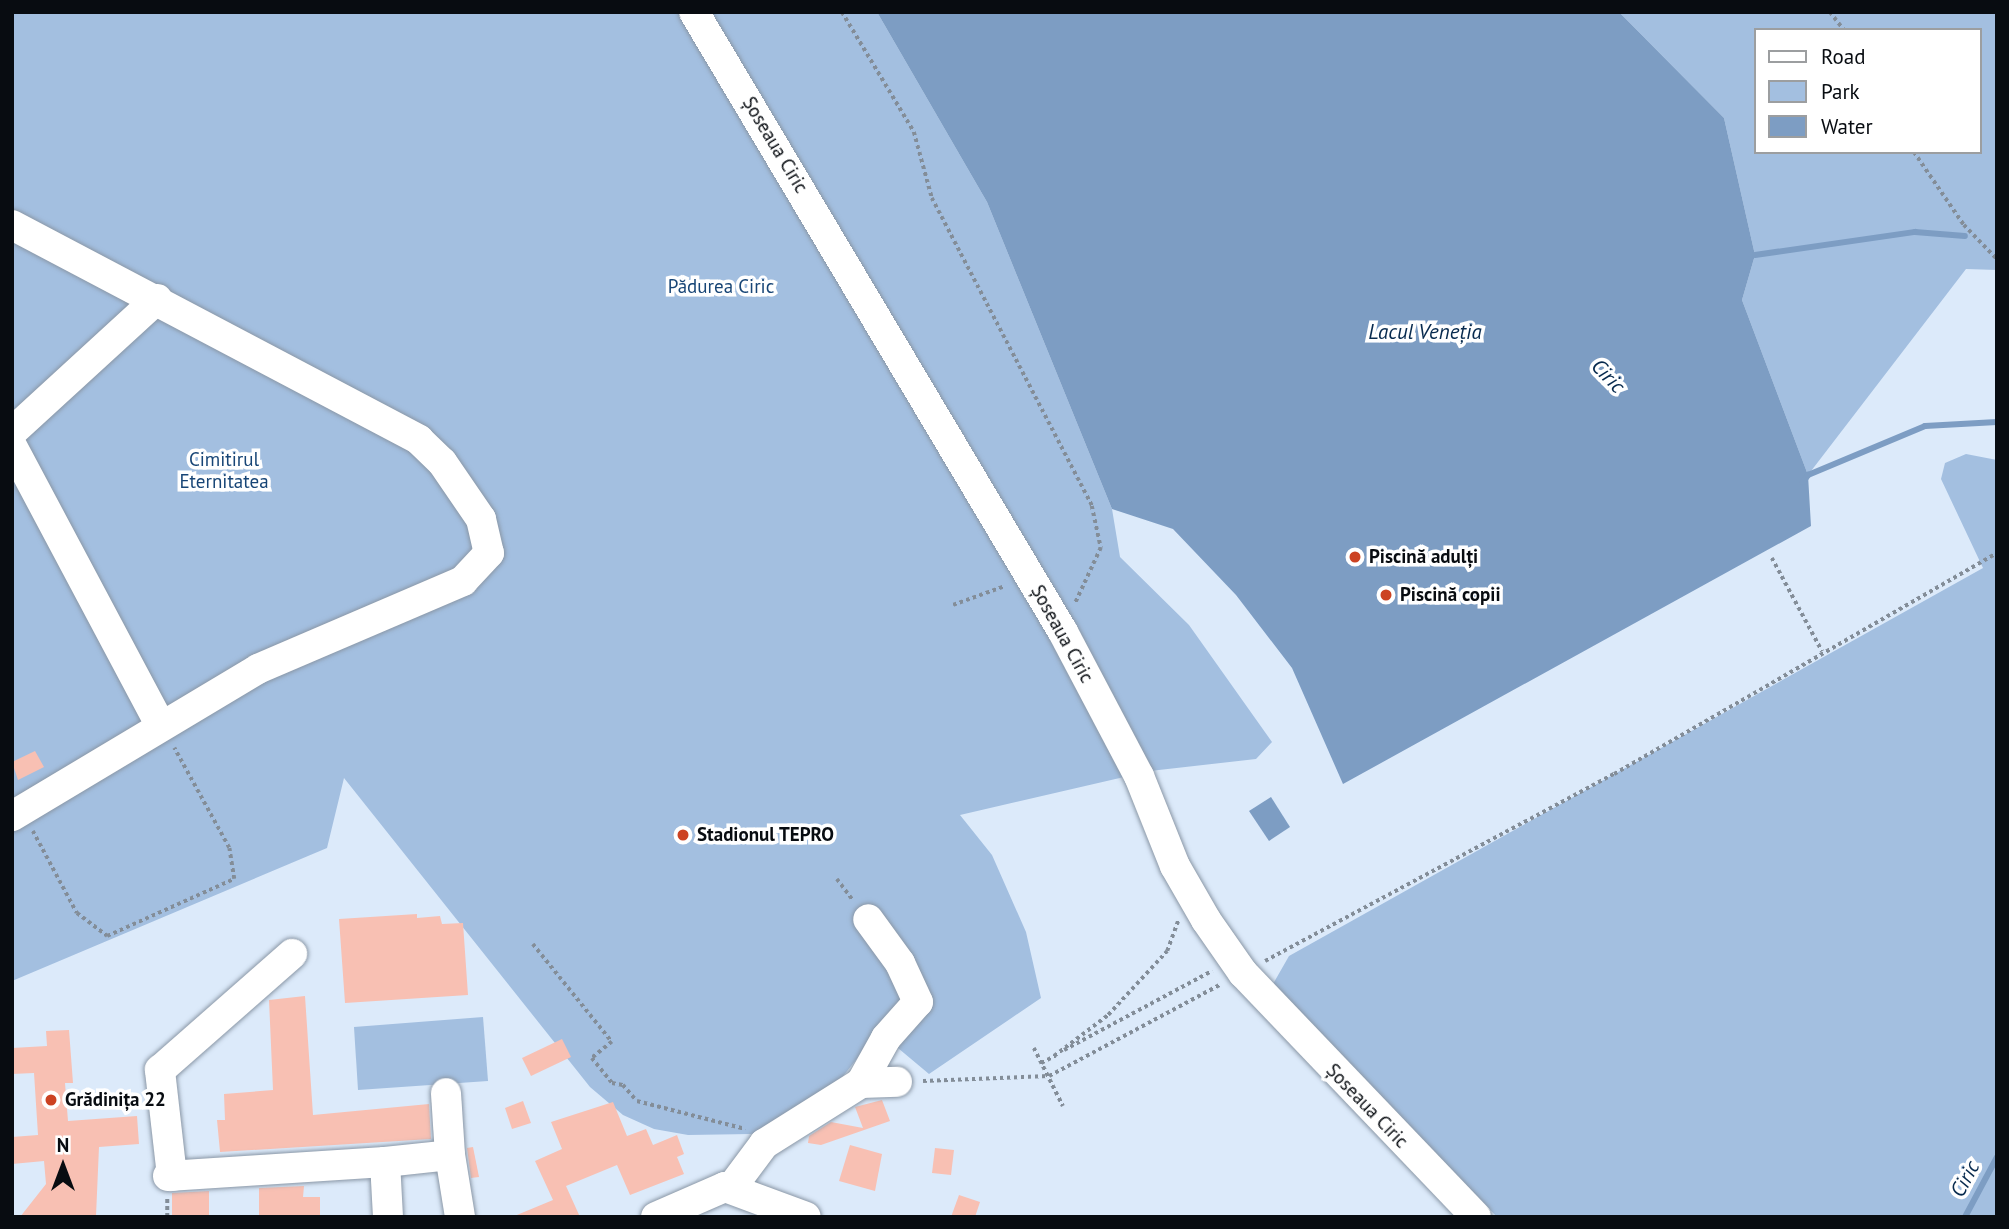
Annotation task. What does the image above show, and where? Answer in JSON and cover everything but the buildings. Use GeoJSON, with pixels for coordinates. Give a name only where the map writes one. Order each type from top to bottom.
{"type":"FeatureCollection","features":[{"type":"Feature","properties":{"kind":"street","name":"Șoseaua Ciric"},"geometry":{"type":"LineString","coordinates":[[694,12],[1063,632],[1139,776],[1186,885],[1245,962],[1476,1217]]}},
{"type":"Feature","properties":{"kind":"street"},"geometry":{"type":"LineString","coordinates":[[12,225],[157,299],[419,440],[442,462],[481,519],[489,553],[463,581],[258,669],[16,806]]}},
{"type":"Feature","properties":{"kind":"street"},"geometry":{"type":"LineString","coordinates":[[12,432],[157,299]]}},
{"type":"Feature","properties":{"kind":"street"},"geometry":{"type":"LineString","coordinates":[[12,446],[160,724]]}},
{"type":"Feature","properties":{"kind":"street"},"geometry":{"type":"LineString","coordinates":[[656,1217],[732,1188],[764,1144],[860,1083],[886,1038],[918,1002],[900,963],[868,919]]}},
{"type":"Feature","properties":{"kind":"street"},"geometry":{"type":"LineString","coordinates":[[292,954],[160,1070],[170,1176],[385,1162],[450,1155]]}},
{"type":"Feature","properties":{"kind":"street"},"geometry":{"type":"LineString","coordinates":[[860,1083],[897,1082]]}},
{"type":"Feature","properties":{"kind":"street"},"geometry":{"type":"LineString","coordinates":[[446,1093],[450,1155],[460,1217]]}},
{"type":"Feature","properties":{"kind":"street"},"geometry":{"type":"LineString","coordinates":[[385,1162],[388,1217]]}},
{"type":"Feature","properties":{"kind":"street"},"geometry":{"type":"LineString","coordinates":[[732,1188],[806,1217]]}},
{"type":"Feature","properties":{"kind":"path"},"geometry":{"type":"LineString","coordinates":[[842,12],[914,132],[932,198],[1092,506],[1101,548],[1063,632]]}},
{"type":"Feature","properties":{"kind":"path"},"geometry":{"type":"LineString","coordinates":[[1830,12],[1842,28]]}},
{"type":"Feature","properties":{"kind":"path"},"geometry":{"type":"LineString","coordinates":[[1915,154],[1964,225],[1997,260]]}},
{"type":"Feature","properties":{"kind":"path"},"geometry":{"type":"LineString","coordinates":[[1041,1063],[1614,774],[1822,651],[1997,554]]}},
{"type":"Feature","properties":{"kind":"path"},"geometry":{"type":"LineString","coordinates":[[1772,558],[1822,651]]}},
{"type":"Feature","properties":{"kind":"path"},"geometry":{"type":"LineString","coordinates":[[953,606],[1030,577]]}},
{"type":"Feature","properties":{"kind":"path"},"geometry":{"type":"LineString","coordinates":[[16,806],[78,913],[107,936],[234,879],[229,848],[160,724]]}},
{"type":"Feature","properties":{"kind":"path"},"geometry":{"type":"LineString","coordinates":[[1054,1056],[1108,1015],[1167,951],[1186,885]]}},
{"type":"Feature","properties":{"kind":"path"},"geometry":{"type":"LineString","coordinates":[[533,944],[612,1042],[592,1058],[612,1083],[623,1085],[637,1101],[755,1131],[764,1144]]}},
{"type":"Feature","properties":{"kind":"path"},"geometry":{"type":"LineString","coordinates":[[897,1082],[1049,1076],[1215,987]]}},
{"type":"Feature","properties":{"kind":"path"},"geometry":{"type":"LineString","coordinates":[[1034,1048],[1063,1106]]}},
{"type":"Feature","properties":{"kind":"green space"},"geometry":{"type":"Polygon","coordinates":[[[12,12],[877,12],[987,202],[1112,509],[1120,557],[1189,625],[1272,742],[1256,759],[1150,771],[960,815],[992,855],[1026,932],[1041,998],[929,1074],[886,1038],[863,1051],[840,1080],[785,1120],[751,1134],[688,1135],[654,1129],[623,1115],[590,1087],[344,778],[327,848],[12,981],[12,12]]]}},
{"type":"Feature","properties":{"kind":"green space"},"geometry":{"type":"Polygon","coordinates":[[[1619,12],[1997,12],[1997,270],[1966,269],[1808,475],[1742,300],[1755,255],[1724,118],[1619,12]]]}},
{"type":"Feature","properties":{"kind":"green space"},"geometry":{"type":"Polygon","coordinates":[[[1966,454],[1997,460],[1997,1217],[1497,1217],[1273,984],[1289,956],[1983,568],[1941,479],[1945,463],[1966,454]]]}},
{"type":"Feature","properties":{"kind":"green space"},"geometry":{"type":"Polygon","coordinates":[[[483,1017],[488,1081],[358,1090],[354,1027],[483,1017]]]}},
{"type":"Feature","properties":{"kind":"water","name":"Lacul Veneția"},"geometry":{"type":"Polygon","coordinates":[[[877,12],[1619,12],[1724,118],[1755,255],[1742,300],[1808,475],[1811,526],[1343,784],[1292,668],[1236,595],[1173,529],[1112,509],[987,202],[877,12]]]}},
{"type":"Feature","properties":{"kind":"water"},"geometry":{"type":"Polygon","coordinates":[[[1271,797],[1290,827],[1269,841],[1249,811],[1271,797]]]}},
{"type":"Feature","properties":{"kind":"waterway"},"geometry":{"type":"LineString","coordinates":[[1755,255],[1915,232],[1965,236]]}},
{"type":"Feature","properties":{"kind":"waterway","name":"Ciric"},"geometry":{"type":"LineString","coordinates":[[1803,482],[1808,475],[1925,426],[1997,422]]}},
{"type":"Feature","properties":{"kind":"waterway","name":"Ciric"},"geometry":{"type":"LineString","coordinates":[[1965,1217],[1997,1157]]}},
{"type":"Feature","properties":{"kind":"place","name":"Piscină adulți"},"geometry":{"type":"Point","coordinates":[1355,557]}},
{"type":"Feature","properties":{"kind":"place","name":"Piscină copii"},"geometry":{"type":"Point","coordinates":[1386,595]}},
{"type":"Feature","properties":{"kind":"place","name":"Stadionul TEPRO"},"geometry":{"type":"Point","coordinates":[683,835]}},
{"type":"Feature","properties":{"kind":"place","name":"Grădinița 22"},"geometry":{"type":"Point","coordinates":[51,1100]}},
{"type":"Feature","properties":{"kind":"park label","name":"Pădurea Ciric"},"geometry":{"type":"Point","coordinates":[721,287]}},
{"type":"Feature","properties":{"kind":"park label","name":"Cimitirul Eternitatea"},"geometry":{"type":"Point","coordinates":[224,471]}}]}
